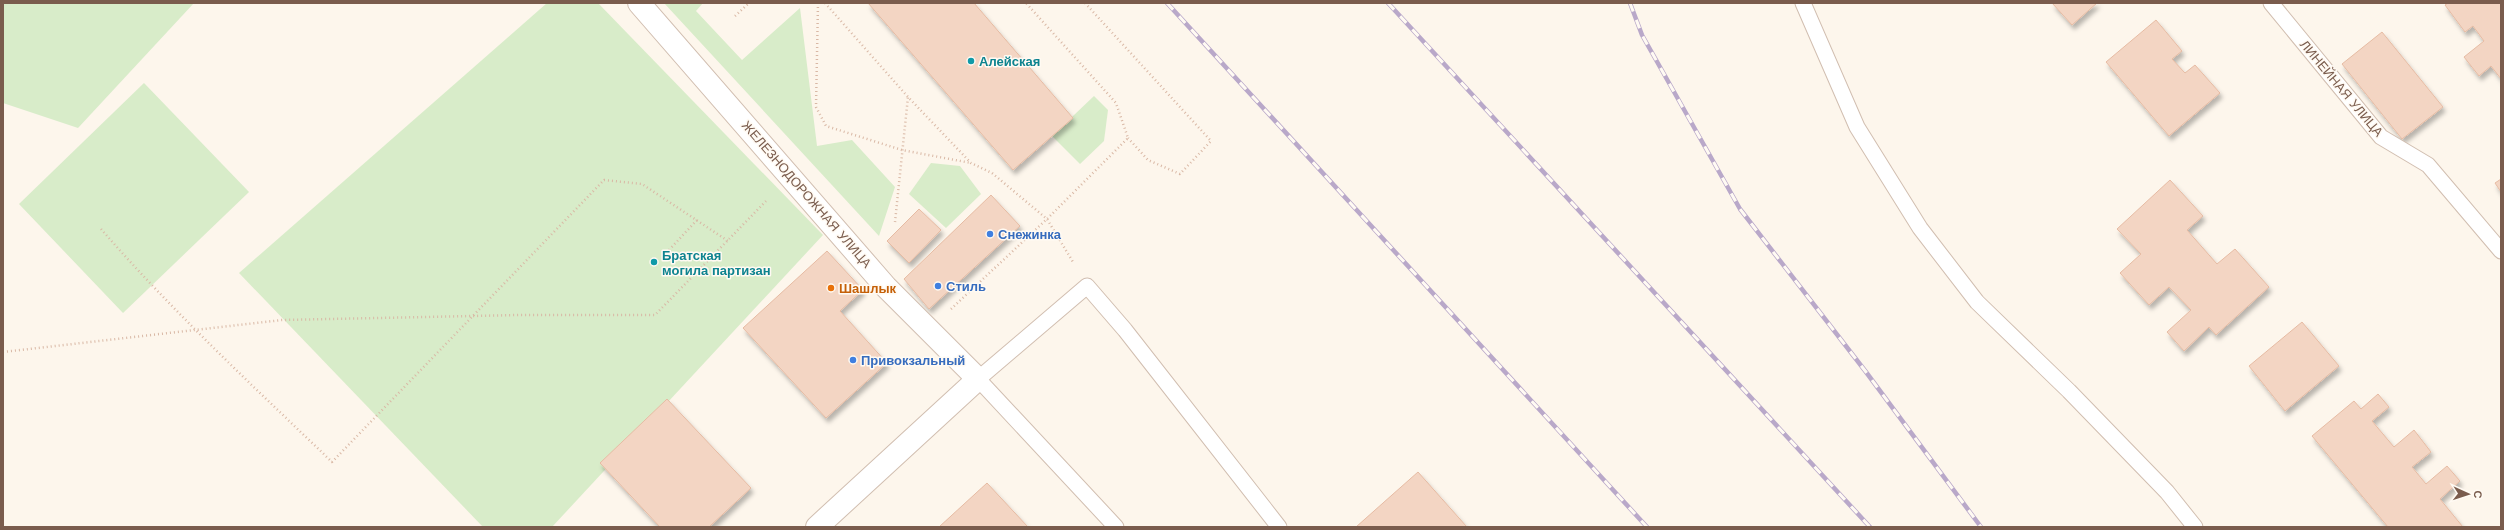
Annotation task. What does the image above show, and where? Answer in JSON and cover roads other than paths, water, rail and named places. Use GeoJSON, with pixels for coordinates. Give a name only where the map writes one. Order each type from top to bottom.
{"type":"FeatureCollection","features":[{"type":"Feature","properties":{"kind":"street","name":"ЖЕЛЕЗНОДОРОЖНАЯ УЛИЦА"},"geometry":{"type":"LineString","coordinates":[[639,3],[886,287],[978,378]]}},
{"type":"Feature","properties":{"kind":"street"},"geometry":{"type":"LineString","coordinates":[[817,527],[978,378]]}},
{"type":"Feature","properties":{"kind":"lane"},"geometry":{"type":"LineString","coordinates":[[1803,3],[1857,126],[1920,228],[1977,302],[2069,391],[2166,492],[2194,527]]}},
{"type":"Feature","properties":{"kind":"lane","name":"ЛИНЕЙНАЯ УЛИЦА"},"geometry":{"type":"LineString","coordinates":[[2271,3],[2381,138],[2428,165],[2501,251]]}},
{"type":"Feature","properties":{"kind":"lane"},"geometry":{"type":"LineString","coordinates":[[1116,527],[978,378],[1087,286],[1124,330],[1279,527]]}},
{"type":"Feature","properties":{"kind":"railway"},"geometry":{"type":"LineString","coordinates":[[1167,3],[1647,527]]}},
{"type":"Feature","properties":{"kind":"railway"},"geometry":{"type":"LineString","coordinates":[[1388,3],[1870,527]]}},
{"type":"Feature","properties":{"kind":"railway"},"geometry":{"type":"LineString","coordinates":[[1630,3],[1642,35],[1740,209],[1866,372],[1981,527]]}},
{"type":"Feature","properties":{"kind":"place","name":"Алейская"},"geometry":{"type":"Point","coordinates":[971,61]}},
{"type":"Feature","properties":{"kind":"place","name":"Снежинка"},"geometry":{"type":"Point","coordinates":[990,234]}},
{"type":"Feature","properties":{"kind":"place","name":"Братская могила партизан"},"geometry":{"type":"Point","coordinates":[654,262]}},
{"type":"Feature","properties":{"kind":"place","name":"Стиль"},"geometry":{"type":"Point","coordinates":[938,286]}},
{"type":"Feature","properties":{"kind":"place","name":"Шашлык"},"geometry":{"type":"Point","coordinates":[831,288]}},
{"type":"Feature","properties":{"kind":"place","name":"Привокзальный"},"geometry":{"type":"Point","coordinates":[853,360]}}]}
